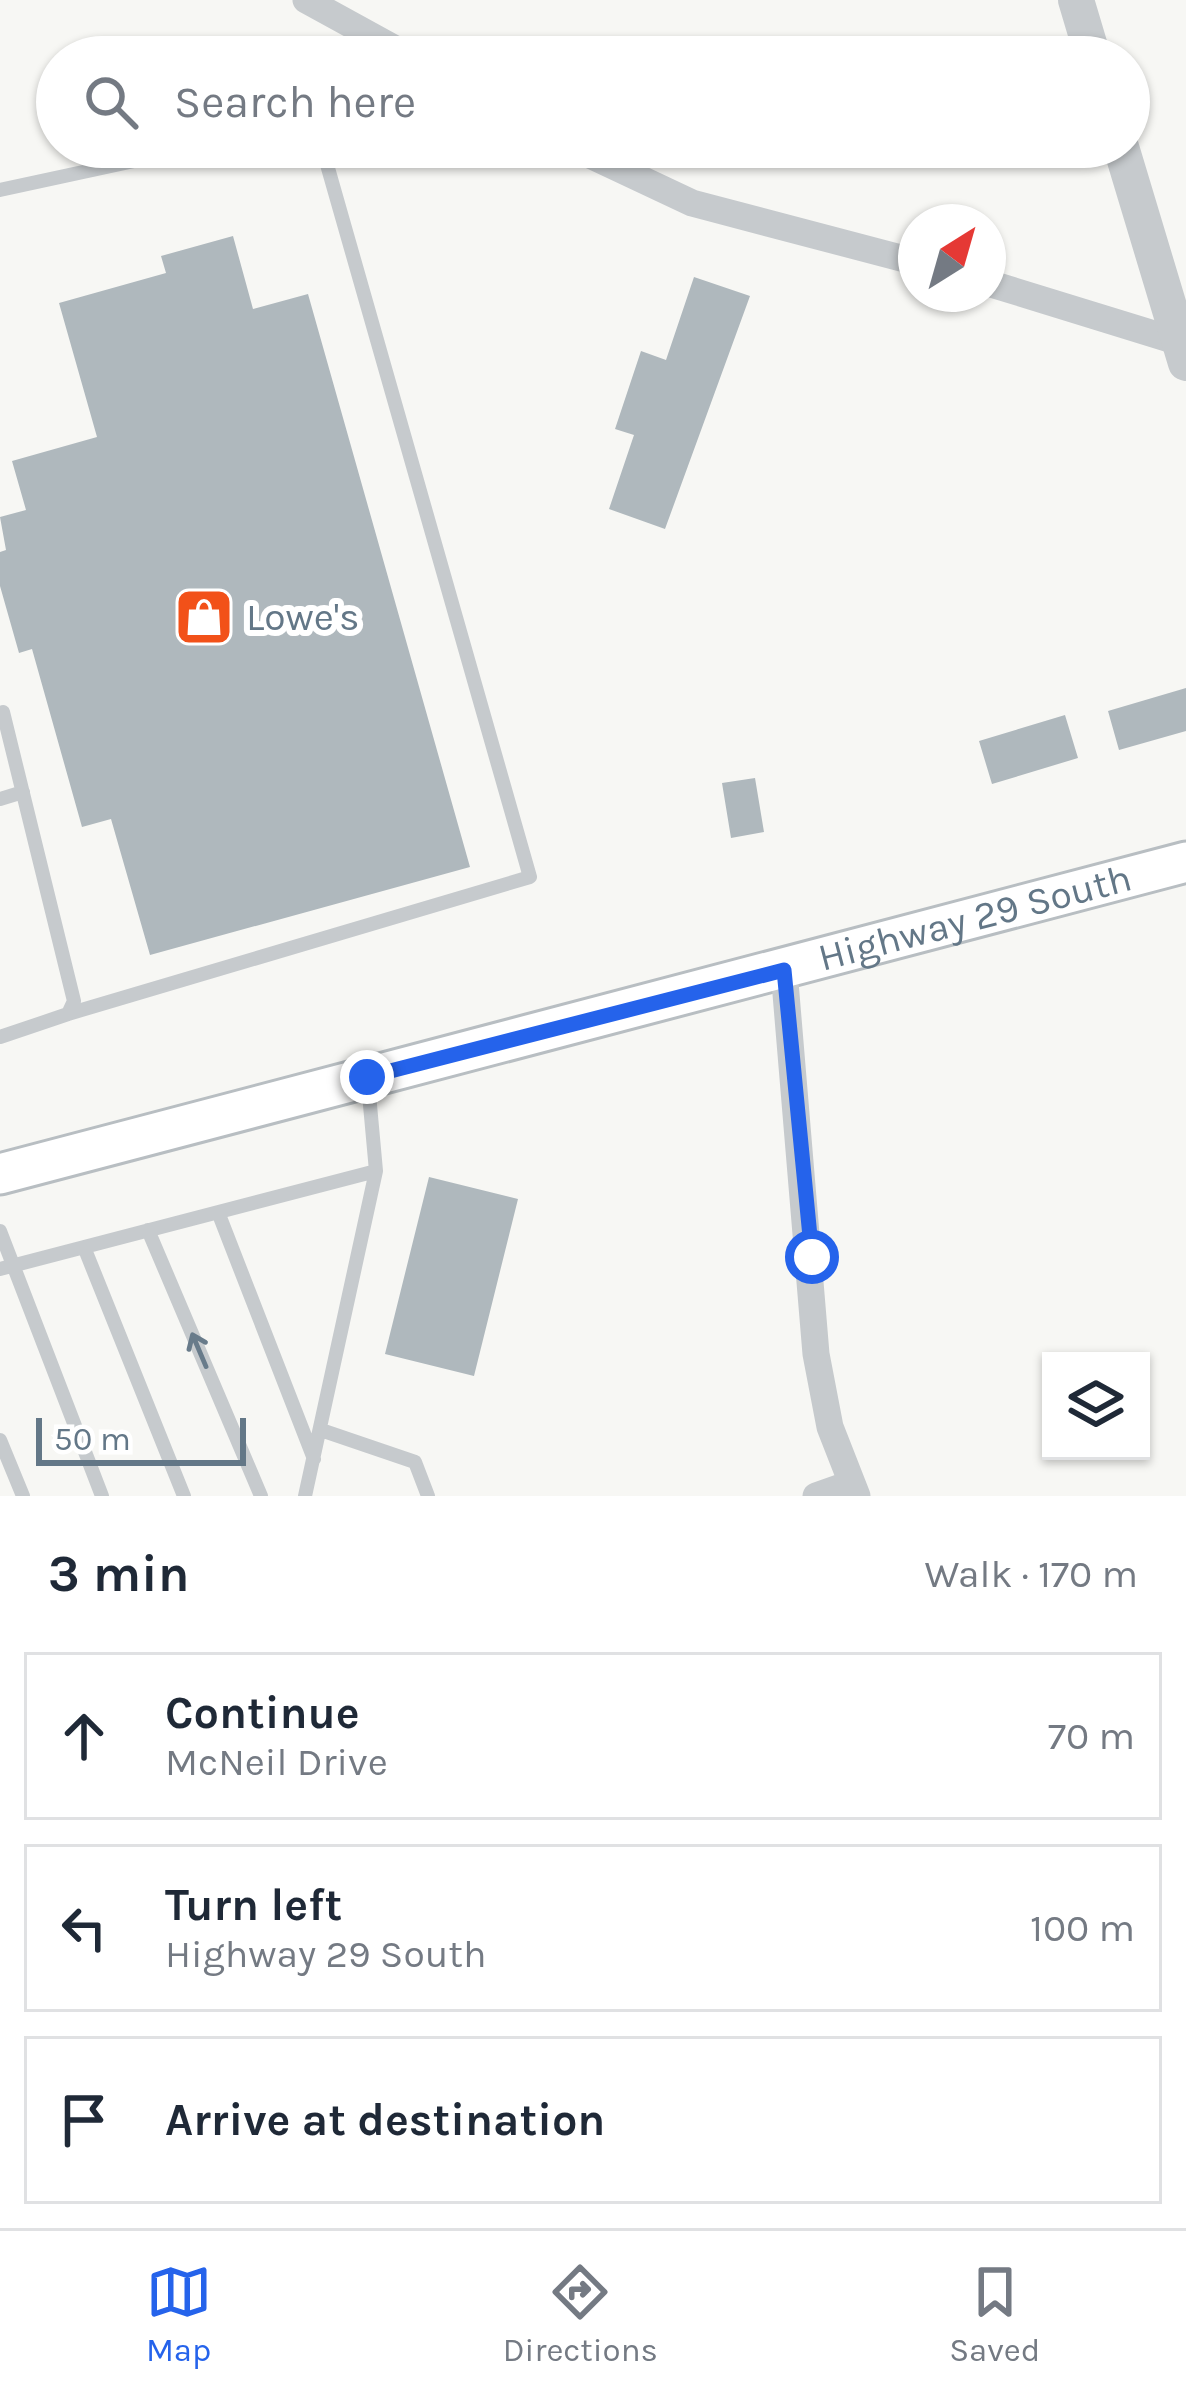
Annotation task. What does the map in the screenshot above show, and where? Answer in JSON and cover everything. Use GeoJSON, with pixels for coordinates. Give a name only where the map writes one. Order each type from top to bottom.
{"type":"FeatureCollection","features":[{"type":"Feature","properties":{"kind":"main road","name":"Highway 29 South"},"geometry":{"type":"LineString","coordinates":[[0,1174],[1186,862]]}},
{"type":"Feature","properties":{"kind":"street"},"geometry":{"type":"LineString","coordinates":[[307,0],[372,36]]}},
{"type":"Feature","properties":{"kind":"street"},"geometry":{"type":"LineString","coordinates":[[1076,0],[1087,36]]}},
{"type":"Feature","properties":{"kind":"street"},"geometry":{"type":"LineString","coordinates":[[618,168],[692,203],[898,257]]}},
{"type":"Feature","properties":{"kind":"street"},"geometry":{"type":"LineString","coordinates":[[1128,168],[1181,327]]}},
{"type":"Feature","properties":{"kind":"street"},"geometry":{"type":"LineString","coordinates":[[1006,287],[1181,327]]}},
{"type":"Feature","properties":{"kind":"street"},"geometry":{"type":"LineString","coordinates":[[784,970],[816,1354],[830,1427],[854,1490],[816,1496]]}},
{"type":"Feature","properties":{"kind":"lane"},"geometry":{"type":"LineString","coordinates":[[0,190],[102,168]]}},
{"type":"Feature","properties":{"kind":"lane"},"geometry":{"type":"LineString","coordinates":[[0,1037],[530,878],[328,168]]}},
{"type":"Feature","properties":{"kind":"lane"},"geometry":{"type":"LineString","coordinates":[[1,709],[74,1001],[68,1014]]}},
{"type":"Feature","properties":{"kind":"lane"},"geometry":{"type":"LineString","coordinates":[[0,799],[23,792]]}},
{"type":"Feature","properties":{"kind":"lane"},"geometry":{"type":"LineString","coordinates":[[305,1496],[376,1171],[367,1077]]}},
{"type":"Feature","properties":{"kind":"lane"},"geometry":{"type":"LineString","coordinates":[[6,1268],[376,1171]]}},
{"type":"Feature","properties":{"kind":"lane"},"geometry":{"type":"LineString","coordinates":[[218,1213],[314,1459]]}},
{"type":"Feature","properties":{"kind":"lane"},"geometry":{"type":"LineString","coordinates":[[0,1231],[6,1268],[102,1496]]}},
{"type":"Feature","properties":{"kind":"lane"},"geometry":{"type":"LineString","coordinates":[[148,1231],[261,1496]]}},
{"type":"Feature","properties":{"kind":"lane"},"geometry":{"type":"LineString","coordinates":[[84,1247],[184,1496]]}},
{"type":"Feature","properties":{"kind":"lane"},"geometry":{"type":"LineString","coordinates":[[321,1430],[415,1462],[428,1496]]}},
{"type":"Feature","properties":{"kind":"lane"},"geometry":{"type":"LineString","coordinates":[[0,1440],[23,1496]]}},
{"type":"Feature","properties":{"kind":"building","name":"Lowe's"},"geometry":{"type":"Polygon","coordinates":[[[233,236],[253,309],[308,294],[470,867],[150,955],[111,819],[82,827],[32,649],[19,653],[0,586],[0,552],[6,550],[0,517],[26,510],[12,461],[97,437],[59,303],[166,273],[161,256],[233,236]]]}},
{"type":"Feature","properties":{"kind":"building"},"geometry":{"type":"Polygon","coordinates":[[[694,277],[750,296],[665,529],[609,509],[634,435],[615,429],[641,351],[666,360],[694,277]]]}},
{"type":"Feature","properties":{"kind":"building"},"geometry":{"type":"Polygon","coordinates":[[[1186,688],[1186,731],[1119,750],[1108,711],[1186,688]]]}},
{"type":"Feature","properties":{"kind":"building"},"geometry":{"type":"Polygon","coordinates":[[[1065,715],[1078,758],[992,784],[979,741],[1065,715]]]}},
{"type":"Feature","properties":{"kind":"building"},"geometry":{"type":"Polygon","coordinates":[[[755,778],[764,832],[731,838],[722,783],[755,778]]]}},
{"type":"Feature","properties":{"kind":"building"},"geometry":{"type":"Polygon","coordinates":[[[429,1177],[518,1199],[474,1376],[385,1354],[429,1177]]]}},
{"type":"Feature","properties":{"kind":"place","name":"Lowe's"},"geometry":{"type":"Point","coordinates":[204,617]}},
{"type":"Feature","properties":{"kind":"route"},"geometry":{"type":"LineString","coordinates":[[367,1077],[784,970],[812,1257]]}}]}
